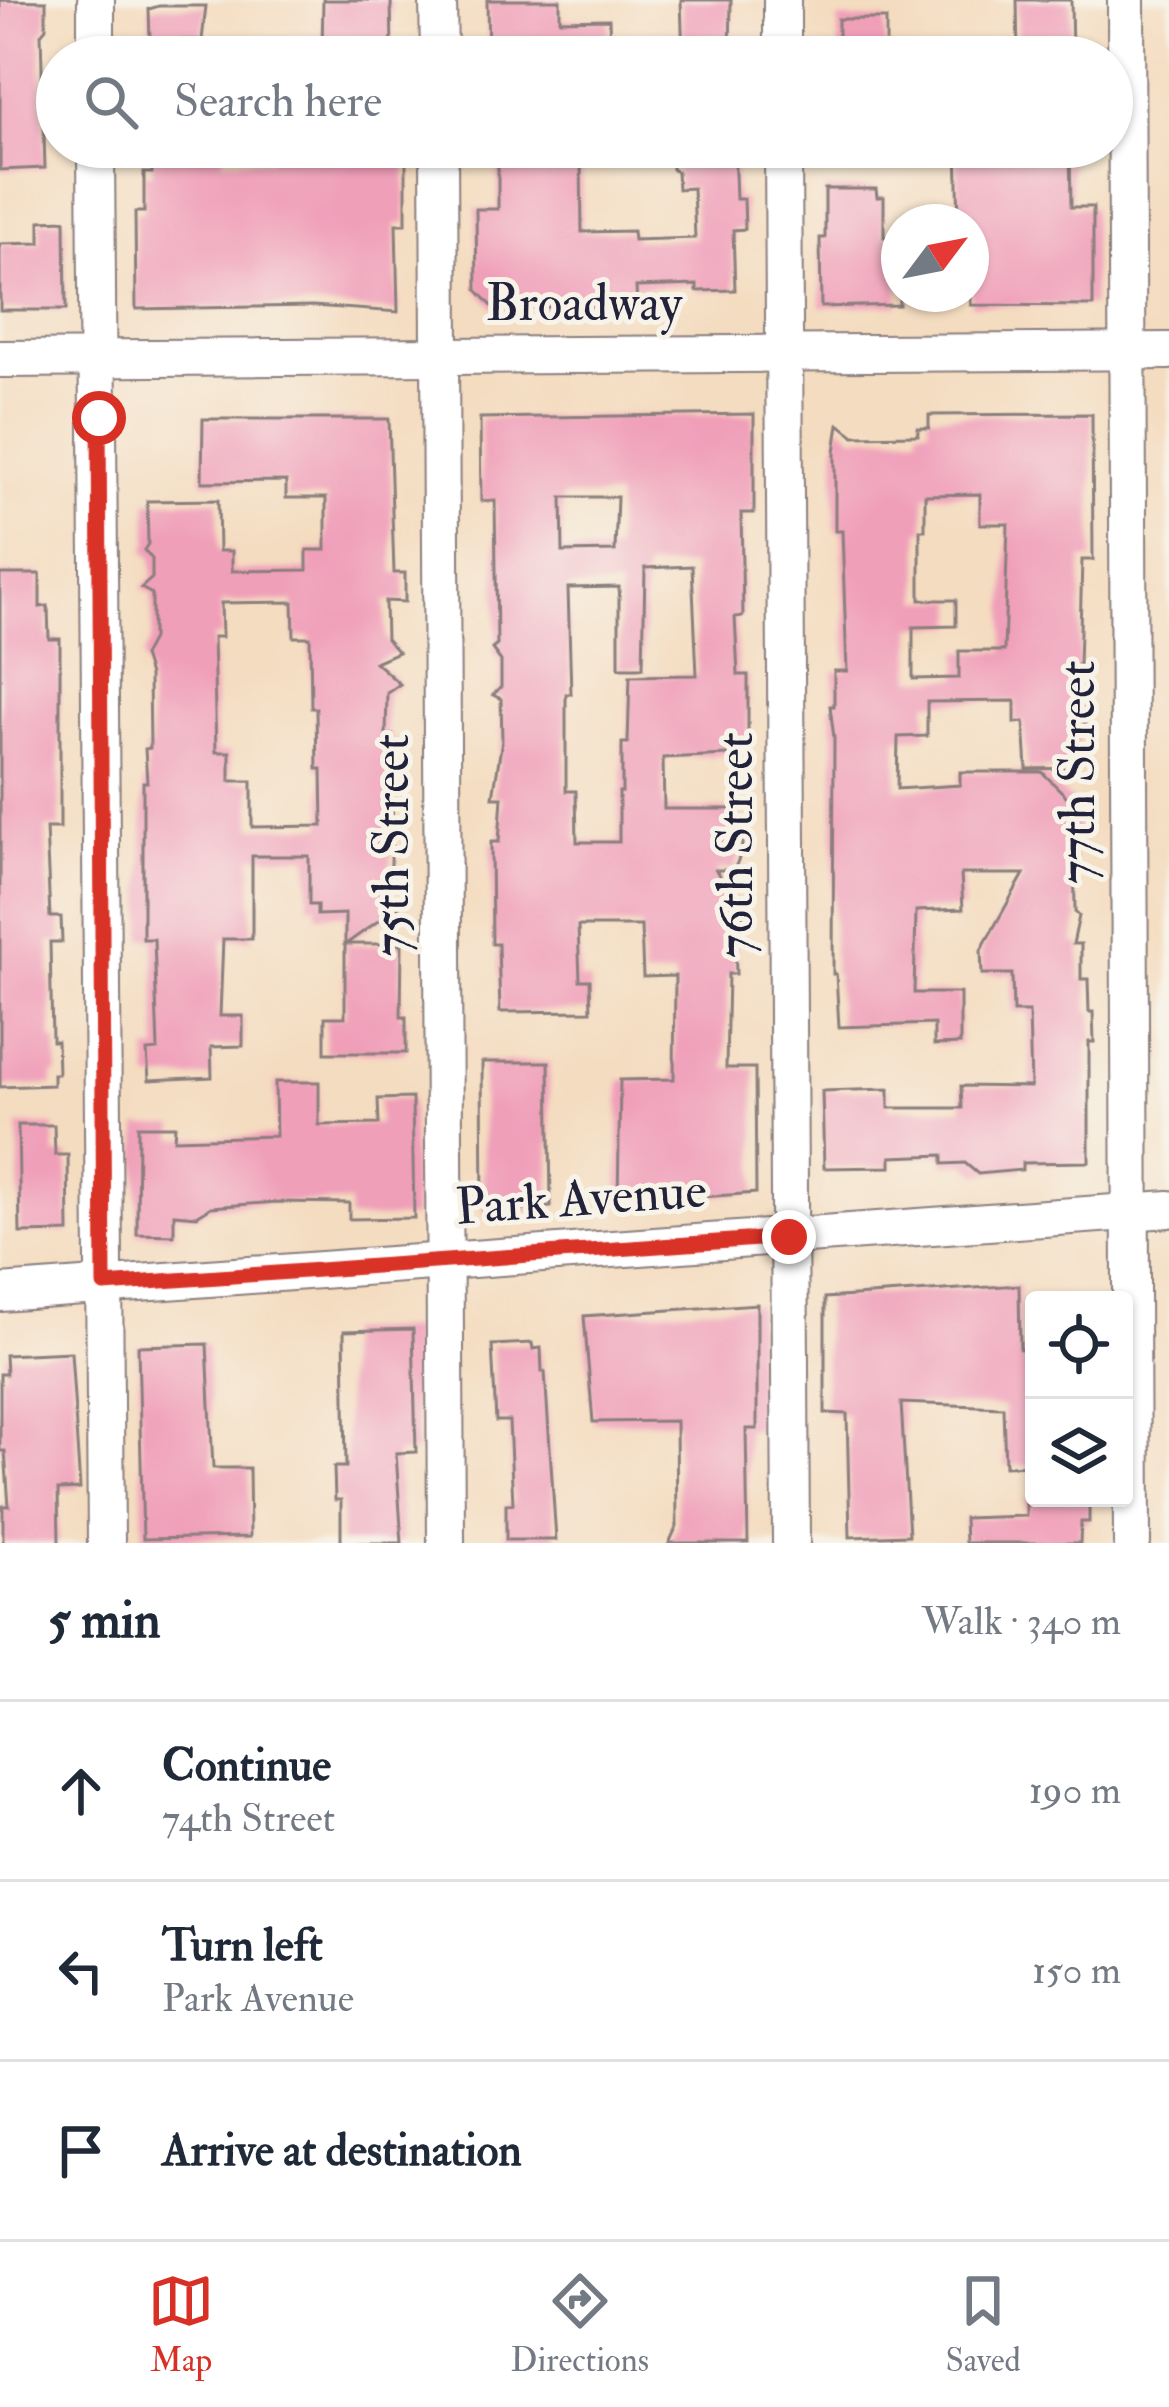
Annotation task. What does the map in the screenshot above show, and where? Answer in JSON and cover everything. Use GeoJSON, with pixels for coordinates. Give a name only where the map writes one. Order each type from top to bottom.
{"type":"FeatureCollection","features":[{"type":"Feature","properties":{"kind":"street"},"geometry":{"type":"LineString","coordinates":[[95,0],[96,36]]}},
{"type":"Feature","properties":{"kind":"street"},"geometry":{"type":"LineString","coordinates":[[438,0],[439,36]]}},
{"type":"Feature","properties":{"kind":"street"},"geometry":{"type":"LineString","coordinates":[[782,0],[782,36]]}},
{"type":"Feature","properties":{"kind":"street","name":"77th Street"},"geometry":{"type":"LineString","coordinates":[[1126,0],[1126,36]]}},
{"type":"Feature","properties":{"kind":"street"},"geometry":{"type":"LineString","coordinates":[[96,168],[106,1543]]}},
{"type":"Feature","properties":{"kind":"street","name":"75th Street"},"geometry":{"type":"LineString","coordinates":[[439,168],[446,1543]]}},
{"type":"Feature","properties":{"kind":"street","name":"76th Street"},"geometry":{"type":"LineString","coordinates":[[783,168],[791,1543]]}},
{"type":"Feature","properties":{"kind":"street","name":"77th Street"},"geometry":{"type":"LineString","coordinates":[[1126,168],[1132,1543]]}},
{"type":"Feature","properties":{"kind":"street","name":"Broadway"},"geometry":{"type":"LineString","coordinates":[[0,359],[1169,351]]}},
{"type":"Feature","properties":{"kind":"street","name":"Park Avenue"},"geometry":{"type":"LineString","coordinates":[[0,1293],[1169,1209]]}},
{"type":"Feature","properties":{"kind":"building"},"geometry":{"type":"Polygon","coordinates":[[[0,0],[46,1],[46,28],[36,36],[36,168],[45,168],[0,170],[0,0]]]}},
{"type":"Feature","properties":{"kind":"building"},"geometry":{"type":"Polygon","coordinates":[[[323,0],[391,0],[392,36],[322,36],[323,0]]]}},
{"type":"Feature","properties":{"kind":"building"},"geometry":{"type":"Polygon","coordinates":[[[487,0],[560,0],[560,20],[609,19],[610,36],[488,36],[487,0]]]}},
{"type":"Feature","properties":{"kind":"building"},"geometry":{"type":"Polygon","coordinates":[[[681,0],[731,0],[730,36],[682,36],[681,0]]]}},
{"type":"Feature","properties":{"kind":"building"},"geometry":{"type":"Polygon","coordinates":[[[1017,0],[1071,0],[1072,36],[1018,36],[1017,0]]]}},
{"type":"Feature","properties":{"kind":"building"},"geometry":{"type":"Polygon","coordinates":[[[206,6],[202,36],[150,36],[149,9],[206,6]]]}},
{"type":"Feature","properties":{"kind":"building"},"geometry":{"type":"Polygon","coordinates":[[[838,19],[886,19],[886,36],[838,36],[838,19]]]}},
{"type":"Feature","properties":{"kind":"building"},"geometry":{"type":"Polygon","coordinates":[[[152,168],[406,168],[406,224],[396,224],[398,312],[313,306],[136,309],[135,212],[144,212],[144,173],[152,173],[152,168]]]}},
{"type":"Feature","properties":{"kind":"building"},"geometry":{"type":"Polygon","coordinates":[[[498,168],[581,168],[582,232],[633,231],[634,240],[695,238],[693,188],[678,189],[677,172],[672,168],[735,168],[736,199],[744,199],[745,229],[733,230],[735,290],[697,291],[697,285],[636,287],[637,305],[494,308],[477,290],[476,209],[498,209],[498,168]]]}},
{"type":"Feature","properties":{"kind":"building"},"geometry":{"type":"Polygon","coordinates":[[[958,168],[1070,168],[1071,207],[1093,207],[1093,306],[989,305],[989,204],[959,204],[958,168]]]}},
{"type":"Feature","properties":{"kind":"building"},"geometry":{"type":"Polygon","coordinates":[[[825,189],[876,189],[877,197],[884,197],[881,305],[821,307],[820,238],[825,238],[825,189]]]}},
{"type":"Feature","properties":{"kind":"building"},"geometry":{"type":"Polygon","coordinates":[[[65,220],[66,310],[0,310],[0,244],[40,243],[40,221],[65,220]]]}},
{"type":"Feature","properties":{"kind":"building"},"geometry":{"type":"Polygon","coordinates":[[[754,414],[754,513],[741,513],[743,616],[735,617],[738,675],[748,675],[748,754],[663,758],[664,809],[738,809],[737,820],[745,820],[734,870],[716,870],[745,921],[735,940],[736,974],[728,974],[726,1068],[755,1068],[756,1193],[618,1203],[620,1080],[674,1079],[675,976],[643,977],[641,926],[578,926],[580,980],[590,980],[591,1011],[500,1012],[498,944],[492,944],[491,842],[499,842],[502,797],[493,797],[502,740],[501,699],[493,695],[501,687],[501,661],[492,649],[497,645],[495,501],[481,501],[480,418],[754,414]],[[562,497],[563,552],[615,551],[617,497],[562,497]],[[692,566],[645,568],[643,668],[619,668],[619,587],[568,588],[571,694],[566,694],[566,791],[576,791],[577,842],[619,842],[630,676],[697,675],[692,566]]]}},
{"type":"Feature","properties":{"kind":"building"},"geometry":{"type":"Polygon","coordinates":[[[1092,414],[1093,560],[1082,560],[1078,703],[1084,703],[1085,733],[1078,733],[1078,768],[1027,769],[1024,722],[1015,723],[1015,701],[927,702],[927,736],[898,737],[897,789],[960,785],[960,772],[1042,772],[1083,813],[1076,818],[1078,836],[1074,836],[1075,912],[1079,916],[1073,944],[1081,944],[1081,979],[1088,979],[1089,1012],[1093,1012],[1089,1162],[1022,1163],[1022,1170],[978,1174],[965,1163],[943,1164],[943,1155],[891,1157],[891,1167],[824,1168],[822,1091],[889,1089],[889,1108],[962,1108],[961,1086],[1031,1087],[1029,1012],[1013,1012],[1012,974],[982,974],[981,950],[1024,874],[961,874],[963,909],[916,911],[914,993],[960,993],[960,1044],[934,1045],[934,1024],[839,1027],[833,974],[834,738],[830,706],[834,706],[834,671],[847,671],[842,531],[835,531],[839,424],[854,436],[918,435],[918,428],[929,428],[929,415],[1092,414]],[[980,494],[925,495],[920,600],[956,600],[956,626],[913,627],[913,679],[959,678],[959,651],[1004,651],[1008,524],[980,524],[980,494]]]}},
{"type":"Feature","properties":{"kind":"building"},"geometry":{"type":"Polygon","coordinates":[[[203,419],[389,419],[394,573],[405,573],[405,602],[385,601],[386,639],[398,652],[375,662],[400,684],[387,693],[386,735],[392,735],[390,896],[399,906],[346,944],[402,944],[401,1017],[406,1017],[406,1053],[325,1053],[325,1017],[345,1017],[345,914],[317,915],[317,905],[309,905],[309,856],[252,856],[252,939],[223,939],[220,1016],[243,1016],[243,1046],[211,1047],[212,1077],[149,1080],[147,1051],[158,1050],[154,939],[143,939],[143,782],[147,782],[145,749],[150,748],[149,675],[143,656],[152,639],[152,594],[141,588],[152,578],[152,559],[144,550],[148,544],[147,501],[218,500],[219,551],[232,551],[232,571],[307,570],[307,550],[326,550],[326,498],[286,498],[286,481],[202,482],[203,419]],[[293,602],[221,603],[222,637],[213,637],[216,752],[230,752],[230,781],[252,781],[252,827],[323,826],[316,708],[311,708],[310,637],[294,637],[293,602]]]}},
{"type":"Feature","properties":{"kind":"building"},"geometry":{"type":"Polygon","coordinates":[[[0,574],[40,574],[40,607],[48,606],[49,639],[60,639],[60,828],[46,828],[50,917],[61,917],[62,942],[50,942],[52,1041],[57,1041],[58,1074],[53,1074],[53,1085],[0,1087],[0,574]]]}},
{"type":"Feature","properties":{"kind":"building"},"geometry":{"type":"Polygon","coordinates":[[[482,1062],[549,1062],[551,1207],[483,1213],[482,1062]]]}},
{"type":"Feature","properties":{"kind":"building"},"geometry":{"type":"Polygon","coordinates":[[[275,1082],[319,1082],[319,1125],[379,1124],[378,1099],[412,1098],[414,1218],[349,1219],[349,1203],[277,1202],[211,1207],[197,1216],[174,1214],[174,1235],[137,1234],[138,1126],[175,1126],[174,1139],[276,1136],[275,1082]]]}},
{"type":"Feature","properties":{"kind":"building"},"geometry":{"type":"Polygon","coordinates":[[[18,1125],[54,1125],[55,1155],[68,1155],[69,1232],[20,1233],[18,1125]]]}},
{"type":"Feature","properties":{"kind":"building"},"geometry":{"type":"Polygon","coordinates":[[[1019,1285],[1020,1349],[1025,1349],[1025,1465],[1005,1466],[1003,1407],[901,1403],[909,1535],[850,1537],[847,1414],[825,1413],[825,1298],[1019,1285]]]}},
{"type":"Feature","properties":{"kind":"building"},"geometry":{"type":"Polygon","coordinates":[[[757,1304],[757,1429],[746,1429],[748,1543],[669,1543],[677,1526],[676,1421],[593,1422],[584,1316],[757,1304]]]}},
{"type":"Feature","properties":{"kind":"building"},"geometry":{"type":"Polygon","coordinates":[[[413,1329],[416,1452],[396,1453],[402,1543],[341,1543],[341,1500],[335,1500],[334,1467],[346,1467],[344,1331],[413,1329]]]}},
{"type":"Feature","properties":{"kind":"building"},"geometry":{"type":"Polygon","coordinates":[[[532,1343],[533,1349],[541,1348],[545,1372],[556,1540],[506,1540],[506,1504],[513,1504],[509,1421],[496,1421],[492,1345],[532,1343]]]}},
{"type":"Feature","properties":{"kind":"building"},"geometry":{"type":"Polygon","coordinates":[[[207,1344],[213,1468],[249,1468],[250,1537],[143,1539],[138,1346],[207,1344]]]}},
{"type":"Feature","properties":{"kind":"building"},"geometry":{"type":"Polygon","coordinates":[[[71,1352],[80,1489],[58,1490],[59,1543],[3,1543],[3,1506],[9,1506],[5,1451],[0,1451],[0,1374],[6,1374],[5,1355],[71,1352]]]}},
{"type":"Feature","properties":{"kind":"building"},"geometry":{"type":"Polygon","coordinates":[[[1026,1507],[1089,1507],[1089,1522],[1081,1522],[1080,1543],[965,1543],[964,1518],[1026,1516],[1026,1507]]]}},
{"type":"Feature","properties":{"kind":"route"},"geometry":{"type":"LineString","coordinates":[[99,418],[104,1285],[789,1237]]}}]}
